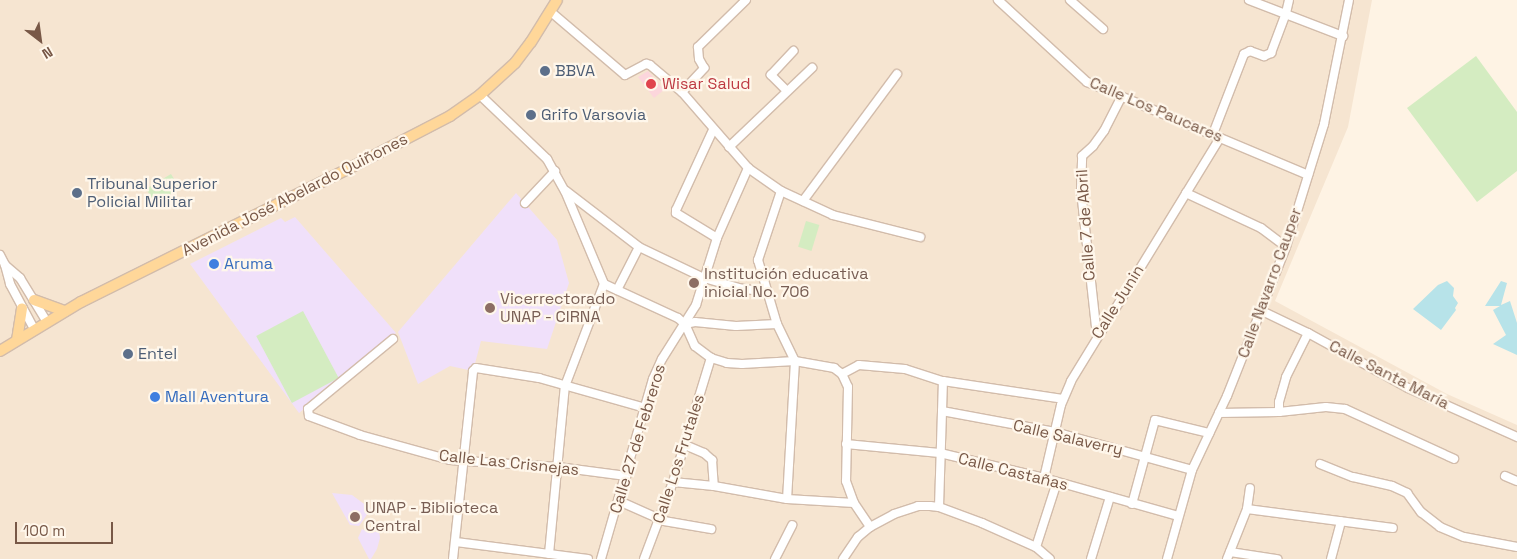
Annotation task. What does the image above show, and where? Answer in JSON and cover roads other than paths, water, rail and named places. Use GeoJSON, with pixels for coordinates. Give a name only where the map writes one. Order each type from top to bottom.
{"type":"FeatureCollection","features":[{"type":"Feature","properties":{"kind":"main road","name":"Avenida José Abelardo Quiñones"},"geometry":{"type":"LineString","coordinates":[[0,351],[66,311],[450,116],[480,95],[514,63],[551,12],[557,0]]}},
{"type":"Feature","properties":{"kind":"main road"},"geometry":{"type":"LineString","coordinates":[[34,300],[66,311]]}},
{"type":"Feature","properties":{"kind":"main road"},"geometry":{"type":"LineString","coordinates":[[17,340],[22,308]]}},
{"type":"Feature","properties":{"kind":"street"},"geometry":{"type":"LineString","coordinates":[[682,92],[704,68],[699,59],[698,47],[746,0]]}},
{"type":"Feature","properties":{"kind":"street"},"geometry":{"type":"LineString","coordinates":[[1070,0],[1103,29]]}},
{"type":"Feature","properties":{"kind":"street"},"geometry":{"type":"LineString","coordinates":[[1249,0],[1343,36]]}},
{"type":"Feature","properties":{"kind":"street"},"geometry":{"type":"LineString","coordinates":[[1286,14],[1289,0]]}},
{"type":"Feature","properties":{"kind":"street","name":"Calle Navarro Cauper"},"geometry":{"type":"LineString","coordinates":[[1167,559],[1192,470],[1219,413],[1262,311],[1286,247],[1324,124],[1349,0]]}},
{"type":"Feature","properties":{"kind":"street","name":"Calle Los Paucares"},"geometry":{"type":"LineString","coordinates":[[1003,2],[1087,82],[1308,175]]}},
{"type":"Feature","properties":{"kind":"street"},"geometry":{"type":"LineString","coordinates":[[551,12],[625,75],[648,64],[682,92],[713,130],[748,168],[781,191],[833,215],[920,237]]}},
{"type":"Feature","properties":{"kind":"street","name":"Calle Junin"},"geometry":{"type":"LineString","coordinates":[[1044,478],[1063,399],[1096,336],[1186,193],[1216,136],[1244,54],[1250,51],[1264,56],[1271,53],[1286,14]]}},
{"type":"Feature","properties":{"kind":"street"},"geometry":{"type":"LineString","coordinates":[[787,91],[771,75],[793,51]]}},
{"type":"Feature","properties":{"kind":"street"},"geometry":{"type":"LineString","coordinates":[[729,147],[812,68]]}},
{"type":"Feature","properties":{"kind":"street"},"geometry":{"type":"LineString","coordinates":[[802,201],[897,74]]}},
{"type":"Feature","properties":{"kind":"street"},"geometry":{"type":"LineString","coordinates":[[480,95],[533,144],[555,171],[604,284],[678,318],[685,324],[695,346],[711,358],[726,363],[742,364],[794,361],[834,368],[842,374],[848,387],[846,481],[854,503],[870,527]]}},
{"type":"Feature","properties":{"kind":"street","name":"Calle 7 de Abril"},"geometry":{"type":"LineString","coordinates":[[1096,336],[1081,190],[1082,156],[1093,146],[1104,131],[1122,96]]}},
{"type":"Feature","properties":{"kind":"street"},"geometry":{"type":"LineString","coordinates":[[713,130],[676,213],[717,238]]}},
{"type":"Feature","properties":{"kind":"street","name":"Calle 27 de Febreros"},"geometry":{"type":"LineString","coordinates":[[601,559],[653,379],[662,359],[696,305],[717,238],[748,168]]}},
{"type":"Feature","properties":{"kind":"street"},"geometry":{"type":"LineString","coordinates":[[525,203],[555,171]]}},
{"type":"Feature","properties":{"kind":"street"},"geometry":{"type":"LineString","coordinates":[[565,191],[639,247],[704,278],[738,288],[766,292]]}},
{"type":"Feature","properties":{"kind":"street"},"geometry":{"type":"LineString","coordinates":[[781,191],[758,260],[766,292],[794,361],[787,499]]}},
{"type":"Feature","properties":{"kind":"street"},"geometry":{"type":"LineString","coordinates":[[1186,193],[1262,228],[1286,247]]}},
{"type":"Feature","properties":{"kind":"street"},"geometry":{"type":"LineString","coordinates":[[617,290],[639,247]]}},
{"type":"Feature","properties":{"kind":"street"},"geometry":{"type":"LineString","coordinates":[[0,255],[6,265],[20,278],[47,322]]}},
{"type":"Feature","properties":{"kind":"street"},"geometry":{"type":"LineString","coordinates":[[6,265],[10,284],[34,329]]}},
{"type":"Feature","properties":{"kind":"street"},"geometry":{"type":"LineString","coordinates":[[550,554],[565,386],[604,284]]}},
{"type":"Feature","properties":{"kind":"street","name":"Calle Santa María"},"geometry":{"type":"LineString","coordinates":[[1262,311],[1308,333],[1408,388],[1517,437]]}},
{"type":"Feature","properties":{"kind":"street"},"geometry":{"type":"LineString","coordinates":[[685,324],[695,322],[736,326],[778,324]]}},
{"type":"Feature","properties":{"kind":"street"},"geometry":{"type":"LineString","coordinates":[[1279,407],[1286,377],[1308,333]]}},
{"type":"Feature","properties":{"kind":"street","name":"Calle Las Crisnejas"},"geometry":{"type":"LineString","coordinates":[[393,339],[308,409],[309,416],[360,435],[450,460],[558,467],[626,476]]}},
{"type":"Feature","properties":{"kind":"street","name":"Calle Los Frutales"},"geometry":{"type":"LineString","coordinates":[[644,559],[674,482],[711,358]]}},
{"type":"Feature","properties":{"kind":"street"},"geometry":{"type":"LineString","coordinates":[[842,374],[853,366],[866,365],[905,369],[943,381],[1063,399]]}},
{"type":"Feature","properties":{"kind":"street"},"geometry":{"type":"LineString","coordinates":[[453,559],[473,371],[476,368],[539,378],[646,408]]}},
{"type":"Feature","properties":{"kind":"street"},"geometry":{"type":"LineString","coordinates":[[939,507],[943,381]]}},
{"type":"Feature","properties":{"kind":"street"},"geometry":{"type":"LineString","coordinates":[[1219,413],[1279,407],[1345,409],[1454,458]]}},
{"type":"Feature","properties":{"kind":"street","name":"Calle Salaverry"},"geometry":{"type":"LineString","coordinates":[[942,412],[1055,432],[1192,470]]}},
{"type":"Feature","properties":{"kind":"street"},"geometry":{"type":"LineString","coordinates":[[1132,504],[1155,420],[1209,433]]}},
{"type":"Feature","properties":{"kind":"street","name":"Calle Castañas"},"geometry":{"type":"LineString","coordinates":[[846,444],[940,454],[1044,478],[1178,516]]}},
{"type":"Feature","properties":{"kind":"street"},"geometry":{"type":"LineString","coordinates":[[686,445],[704,453],[712,460],[714,486]]}},
{"type":"Feature","properties":{"kind":"street"},"geometry":{"type":"LineString","coordinates":[[1320,464],[1353,477],[1392,486],[1407,493],[1421,512],[1440,527],[1464,537],[1517,547]]}},
{"type":"Feature","properties":{"kind":"street"},"geometry":{"type":"LineString","coordinates":[[1505,476],[1517,481]]}},
{"type":"Feature","properties":{"kind":"street"},"geometry":{"type":"LineString","coordinates":[[674,482],[714,486],[787,499],[854,503]]}},
{"type":"Feature","properties":{"kind":"street"},"geometry":{"type":"LineString","coordinates":[[1036,546],[1057,482]]}},
{"type":"Feature","properties":{"kind":"street"},"geometry":{"type":"LineString","coordinates":[[1250,488],[1247,509],[1229,555],[1277,559]]}},
{"type":"Feature","properties":{"kind":"street"},"geometry":{"type":"LineString","coordinates":[[1092,559],[1110,497]]}},
{"type":"Feature","properties":{"kind":"street"},"geometry":{"type":"LineString","coordinates":[[619,501],[660,519],[710,528]]}},
{"type":"Feature","properties":{"kind":"street"},"geometry":{"type":"LineString","coordinates":[[843,559],[858,536],[870,527],[918,506],[939,507],[1036,546],[1050,559]]}},
{"type":"Feature","properties":{"kind":"street"},"geometry":{"type":"LineString","coordinates":[[1247,509],[1392,528]]}},
{"type":"Feature","properties":{"kind":"street"},"geometry":{"type":"LineString","coordinates":[[1331,559],[1341,521]]}},
{"type":"Feature","properties":{"kind":"street"},"geometry":{"type":"LineString","coordinates":[[775,559],[792,525]]}},
{"type":"Feature","properties":{"kind":"street"},"geometry":{"type":"LineString","coordinates":[[456,542],[588,559]]}},
{"type":"Feature","properties":{"kind":"water"},"geometry":{"type":"Polygon","coordinates":[[[1447,281],[1454,288],[1453,296],[1458,303],[1455,308],[1456,310],[1441,330],[1413,309],[1438,285],[1447,281]]]}},
{"type":"Feature","properties":{"kind":"water"},"geometry":{"type":"Polygon","coordinates":[[[1501,281],[1507,283],[1501,305],[1510,301],[1517,323],[1517,355],[1493,344],[1506,335],[1493,310],[1500,306],[1485,306],[1501,281]]]}},
{"type":"Feature","properties":{"kind":"place","name":"BBVA"},"geometry":{"type":"Point","coordinates":[545,71]}},
{"type":"Feature","properties":{"kind":"place","name":"Wisar Salud"},"geometry":{"type":"Point","coordinates":[651,84]}},
{"type":"Feature","properties":{"kind":"place","name":"Grifo Varsovia"},"geometry":{"type":"Point","coordinates":[531,115]}},
{"type":"Feature","properties":{"kind":"place","name":"Tribunal Superior Policial Militar"},"geometry":{"type":"Point","coordinates":[77,193]}},
{"type":"Feature","properties":{"kind":"place","name":"Aruma"},"geometry":{"type":"Point","coordinates":[214,264]}},
{"type":"Feature","properties":{"kind":"place","name":"Institución educativa inicial No. 706"},"geometry":{"type":"Point","coordinates":[694,283]}},
{"type":"Feature","properties":{"kind":"place","name":"Vicerrectorado UNAP - CIRNA"},"geometry":{"type":"Point","coordinates":[490,308]}},
{"type":"Feature","properties":{"kind":"place","name":"Entel"},"geometry":{"type":"Point","coordinates":[128,354]}},
{"type":"Feature","properties":{"kind":"place","name":"Mall Aventura"},"geometry":{"type":"Point","coordinates":[155,397]}},
{"type":"Feature","properties":{"kind":"place","name":"UNAP - Biblioteca Central"},"geometry":{"type":"Point","coordinates":[355,517]}}]}
